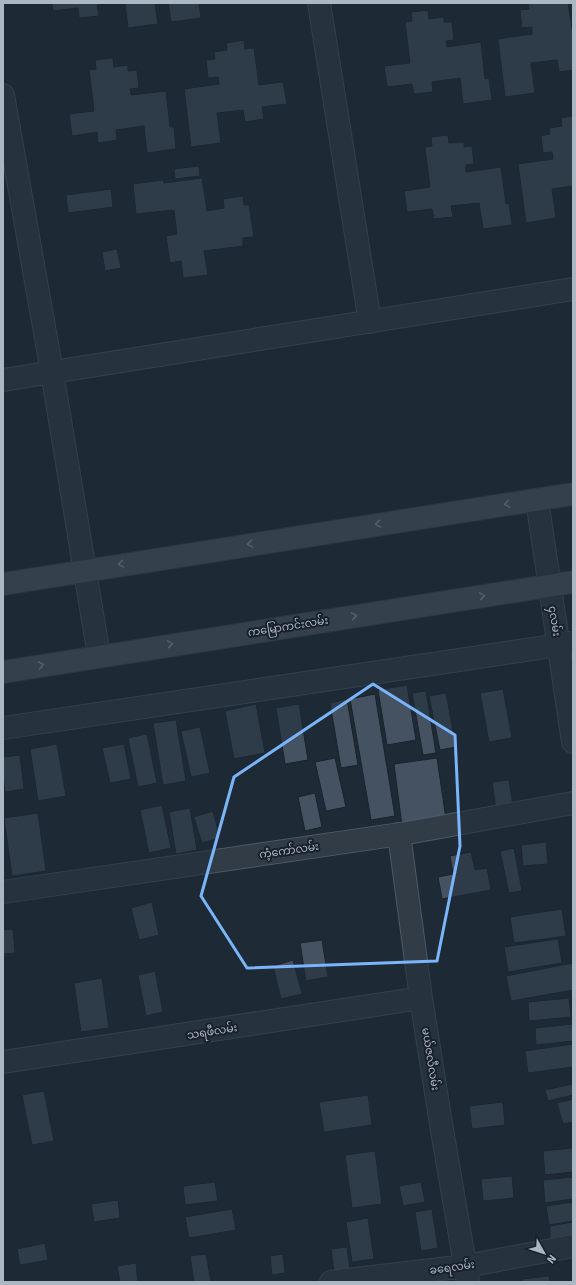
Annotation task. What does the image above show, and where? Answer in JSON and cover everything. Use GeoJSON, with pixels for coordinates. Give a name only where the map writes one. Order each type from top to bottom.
{"type":"FeatureCollection","features":[{"type":"Feature","properties":{"kind":"main road"},"geometry":{"type":"LineString","coordinates":[[3,584],[573,494]]}},
{"type":"Feature","properties":{"kind":"main road","name":"ကမြောကင်းလမ်း"},"geometry":{"type":"LineString","coordinates":[[3,672],[573,582]]}},
{"type":"Feature","properties":{"kind":"street"},"geometry":{"type":"LineString","coordinates":[[319,3],[370,322]]}},
{"type":"Feature","properties":{"kind":"street"},"geometry":{"type":"LineString","coordinates":[[3,95],[52,372],[99,656]]}},
{"type":"Feature","properties":{"kind":"street"},"geometry":{"type":"LineString","coordinates":[[3,380],[573,289]]}},
{"type":"Feature","properties":{"kind":"street","name":"၄လမ်း"},"geometry":{"type":"LineString","coordinates":[[537,500],[549,585],[566,644],[573,742]]}},
{"type":"Feature","properties":{"kind":"street"},"geometry":{"type":"LineString","coordinates":[[3,728],[566,644]]}},
{"type":"Feature","properties":{"kind":"street","name":"ကံ့ကော်လမ်း"},"geometry":{"type":"LineString","coordinates":[[3,892],[399,834],[573,803]]}},
{"type":"Feature","properties":{"kind":"street","name":"မယ်ဇလီလမ်း"},"geometry":{"type":"LineString","coordinates":[[399,834],[421,998],[467,1274]]}},
{"type":"Feature","properties":{"kind":"street","name":"သရဖီလမ်း"},"geometry":{"type":"LineString","coordinates":[[3,1062],[421,998]]}},
{"type":"Feature","properties":{"kind":"street","name":"ခရေလမ်း"},"geometry":{"type":"LineString","coordinates":[[331,1282],[467,1274],[573,1246]]}},
{"type":"Feature","properties":{"kind":"highlighted area"},"geometry":{"type":"Polygon","coordinates":[[[373,684],[455,735],[460,846],[437,961],[247,968],[201,896],[234,777],[373,684]]]}},
{"type":"Feature","properties":{"kind":"building"},"geometry":{"type":"Polygon","coordinates":[[[52,3],[115,3],[97,5],[99,16],[79,18],[78,8],[53,11],[52,3]]]}},
{"type":"Feature","properties":{"kind":"building"},"geometry":{"type":"Polygon","coordinates":[[[125,3],[155,3],[158,24],[128,28],[125,3]]]}},
{"type":"Feature","properties":{"kind":"building"},"geometry":{"type":"Polygon","coordinates":[[[168,3],[199,3],[201,18],[171,22],[168,3]]]}},
{"type":"Feature","properties":{"kind":"building"},"geometry":{"type":"Polygon","coordinates":[[[528,3],[568,3],[573,35],[573,70],[559,72],[557,60],[531,63],[535,93],[505,97],[498,39],[532,34],[532,27],[522,28],[520,10],[529,9],[528,3]]]}},
{"type":"Feature","properties":{"kind":"building"},"geometry":{"type":"Polygon","coordinates":[[[428,10],[429,19],[444,17],[444,22],[452,22],[454,40],[446,41],[447,47],[481,42],[485,79],[489,78],[492,100],[463,104],[460,78],[432,82],[433,92],[414,94],[412,84],[387,87],[384,66],[410,63],[405,22],[412,21],[411,12],[428,10]]]}},
{"type":"Feature","properties":{"kind":"building"},"geometry":{"type":"Polygon","coordinates":[[[244,40],[245,49],[254,48],[259,85],[283,82],[287,104],[262,107],[264,119],[245,122],[243,110],[217,113],[221,143],[191,147],[184,89],[219,84],[218,77],[208,78],[206,60],[215,59],[214,52],[227,50],[226,43],[244,40]]]}},
{"type":"Feature","properties":{"kind":"building"},"geometry":{"type":"Polygon","coordinates":[[[113,58],[114,67],[128,65],[128,71],[137,70],[139,88],[130,89],[131,95],[166,91],[170,127],[174,127],[176,149],[147,153],[144,126],[116,130],[117,140],[98,143],[97,132],[72,136],[69,114],[94,111],[89,70],[96,69],[95,60],[113,58]]]}},
{"type":"Feature","properties":{"kind":"building"},"geometry":{"type":"Polygon","coordinates":[[[573,116],[573,186],[552,189],[556,218],[526,223],[518,164],[553,159],[552,152],[543,153],[541,136],[550,134],[549,128],[562,126],[561,118],[573,116]]]}},
{"type":"Feature","properties":{"kind":"building"},"geometry":{"type":"Polygon","coordinates":[[[448,135],[449,143],[464,142],[464,147],[472,146],[474,164],[466,165],[466,172],[501,167],[506,204],[509,203],[512,225],[483,229],[479,203],[451,206],[453,217],[434,219],[432,209],[407,212],[404,191],[430,187],[425,147],[432,146],[431,137],[448,135]]]}},
{"type":"Feature","properties":{"kind":"building"},"geometry":{"type":"Polygon","coordinates":[[[199,166],[200,176],[175,179],[174,169],[199,166]]]}},
{"type":"Feature","properties":{"kind":"building"},"geometry":{"type":"Polygon","coordinates":[[[202,178],[207,211],[224,208],[223,199],[243,196],[244,205],[249,205],[254,237],[243,238],[243,246],[204,251],[208,275],[183,278],[181,261],[170,263],[166,236],[177,234],[174,210],[136,214],[133,184],[163,180],[164,183],[202,178]]]}},
{"type":"Feature","properties":{"kind":"building"},"geometry":{"type":"Polygon","coordinates":[[[111,189],[113,207],[68,213],[66,195],[111,189]]]}},
{"type":"Feature","properties":{"kind":"building"},"geometry":{"type":"Polygon","coordinates":[[[117,249],[121,268],[105,271],[102,252],[117,249]]]}},
{"type":"Feature","properties":{"kind":"building"},"geometry":{"type":"Polygon","coordinates":[[[407,685],[416,740],[387,745],[378,690],[407,685]]]}},
{"type":"Feature","properties":{"kind":"building"},"geometry":{"type":"Polygon","coordinates":[[[503,689],[512,738],[489,742],[480,693],[503,689]]]}},
{"type":"Feature","properties":{"kind":"building"},"geometry":{"type":"Polygon","coordinates":[[[426,691],[436,753],[423,755],[412,693],[426,691]]]}},
{"type":"Feature","properties":{"kind":"building"},"geometry":{"type":"Polygon","coordinates":[[[446,693],[456,747],[440,750],[429,696],[446,693]]]}},
{"type":"Feature","properties":{"kind":"building"},"geometry":{"type":"Polygon","coordinates":[[[375,694],[395,816],[371,820],[350,699],[375,694]]]}},
{"type":"Feature","properties":{"kind":"building"},"geometry":{"type":"Polygon","coordinates":[[[347,699],[358,765],[341,768],[330,703],[347,699]]]}},
{"type":"Feature","properties":{"kind":"building"},"geometry":{"type":"Polygon","coordinates":[[[256,704],[265,753],[234,759],[225,711],[256,704]]]}},
{"type":"Feature","properties":{"kind":"building"},"geometry":{"type":"Polygon","coordinates":[[[299,704],[308,760],[285,764],[276,708],[299,704]]]}},
{"type":"Feature","properties":{"kind":"building"},"geometry":{"type":"Polygon","coordinates":[[[176,720],[186,781],[163,785],[153,723],[176,720]]]}},
{"type":"Feature","properties":{"kind":"building"},"geometry":{"type":"Polygon","coordinates":[[[200,727],[210,773],[191,777],[181,731],[200,727]]]}},
{"type":"Feature","properties":{"kind":"building"},"geometry":{"type":"Polygon","coordinates":[[[147,734],[157,783],[138,787],[128,738],[147,734]]]}},
{"type":"Feature","properties":{"kind":"building"},"geometry":{"type":"Polygon","coordinates":[[[57,744],[66,796],[38,801],[30,749],[57,744]]]}},
{"type":"Feature","properties":{"kind":"building"},"geometry":{"type":"Polygon","coordinates":[[[124,744],[131,779],[110,783],[102,748],[124,744]]]}},
{"type":"Feature","properties":{"kind":"building"},"geometry":{"type":"Polygon","coordinates":[[[20,755],[24,789],[5,792],[3,757],[20,755]]]}},
{"type":"Feature","properties":{"kind":"building"},"geometry":{"type":"Polygon","coordinates":[[[335,758],[346,807],[326,811],[315,762],[335,758]]]}},
{"type":"Feature","properties":{"kind":"building"},"geometry":{"type":"Polygon","coordinates":[[[437,758],[446,819],[402,826],[394,764],[437,758]]]}},
{"type":"Feature","properties":{"kind":"building"},"geometry":{"type":"Polygon","coordinates":[[[509,780],[513,806],[496,809],[492,782],[509,780]]]}},
{"type":"Feature","properties":{"kind":"building"},"geometry":{"type":"Polygon","coordinates":[[[315,793],[322,827],[305,831],[298,797],[315,793]]]}},
{"type":"Feature","properties":{"kind":"building"},"geometry":{"type":"Polygon","coordinates":[[[162,805],[171,848],[149,853],[140,810],[162,805]]]}},
{"type":"Feature","properties":{"kind":"building"},"geometry":{"type":"Polygon","coordinates":[[[190,808],[197,850],[176,854],[169,812],[190,808]]]}},
{"type":"Feature","properties":{"kind":"building"},"geometry":{"type":"Polygon","coordinates":[[[213,811],[220,838],[202,843],[194,817],[213,811]]]}},
{"type":"Feature","properties":{"kind":"building"},"geometry":{"type":"Polygon","coordinates":[[[38,813],[46,871],[12,876],[4,818],[38,813]]]}},
{"type":"Feature","properties":{"kind":"building"},"geometry":{"type":"Polygon","coordinates":[[[546,842],[548,864],[523,866],[521,845],[546,842]]]}},
{"type":"Feature","properties":{"kind":"building"},"geometry":{"type":"Polygon","coordinates":[[[514,848],[522,891],[509,893],[500,851],[514,848]]]}},
{"type":"Feature","properties":{"kind":"building"},"geometry":{"type":"Polygon","coordinates":[[[471,852],[475,870],[487,868],[491,890],[442,899],[438,877],[453,874],[450,856],[471,852]]]}},
{"type":"Feature","properties":{"kind":"building"},"geometry":{"type":"Polygon","coordinates":[[[152,902],[159,935],[139,940],[131,908],[152,902]]]}},
{"type":"Feature","properties":{"kind":"building"},"geometry":{"type":"Polygon","coordinates":[[[562,909],[566,936],[514,943],[510,917],[562,909]]]}},
{"type":"Feature","properties":{"kind":"building"},"geometry":{"type":"Polygon","coordinates":[[[13,929],[15,953],[3,954],[3,930],[13,929]]]}},
{"type":"Feature","properties":{"kind":"building"},"geometry":{"type":"Polygon","coordinates":[[[558,939],[562,963],[508,972],[504,947],[558,939]]]}},
{"type":"Feature","properties":{"kind":"building"},"geometry":{"type":"Polygon","coordinates":[[[322,940],[328,977],[306,981],[300,943],[322,940]]]}},
{"type":"Feature","properties":{"kind":"building"},"geometry":{"type":"Polygon","coordinates":[[[293,960],[302,994],[281,999],[273,966],[293,960]]]}},
{"type":"Feature","properties":{"kind":"building"},"geometry":{"type":"Polygon","coordinates":[[[573,963],[573,990],[511,1001],[506,976],[573,963]]]}},
{"type":"Feature","properties":{"kind":"building"},"geometry":{"type":"Polygon","coordinates":[[[155,971],[163,1012],[146,1016],[138,975],[155,971]]]}},
{"type":"Feature","properties":{"kind":"building"},"geometry":{"type":"Polygon","coordinates":[[[102,978],[109,1028],[81,1032],[74,983],[102,978]]]}},
{"type":"Feature","properties":{"kind":"building"},"geometry":{"type":"Polygon","coordinates":[[[569,998],[571,1017],[529,1021],[528,1002],[569,998]]]}},
{"type":"Feature","properties":{"kind":"building"},"geometry":{"type":"Polygon","coordinates":[[[573,1024],[573,1041],[536,1045],[535,1028],[573,1024]]]}},
{"type":"Feature","properties":{"kind":"building"},"geometry":{"type":"Polygon","coordinates":[[[573,1044],[573,1067],[528,1073],[525,1051],[573,1044]]]}},
{"type":"Feature","properties":{"kind":"building"},"geometry":{"type":"Polygon","coordinates":[[[573,1084],[573,1095],[548,1101],[545,1090],[573,1084]]]}},
{"type":"Feature","properties":{"kind":"building"},"geometry":{"type":"Polygon","coordinates":[[[44,1091],[54,1141],[32,1145],[22,1095],[44,1091]]]}},
{"type":"Feature","properties":{"kind":"building"},"geometry":{"type":"Polygon","coordinates":[[[368,1095],[372,1125],[324,1132],[319,1102],[368,1095]]]}},
{"type":"Feature","properties":{"kind":"building"},"geometry":{"type":"Polygon","coordinates":[[[573,1099],[573,1122],[563,1124],[557,1103],[573,1099]]]}},
{"type":"Feature","properties":{"kind":"building"},"geometry":{"type":"Polygon","coordinates":[[[503,1102],[505,1125],[472,1129],[469,1106],[503,1102]]]}},
{"type":"Feature","properties":{"kind":"building"},"geometry":{"type":"Polygon","coordinates":[[[573,1148],[573,1172],[545,1175],[543,1151],[573,1148]]]}},
{"type":"Feature","properties":{"kind":"building"},"geometry":{"type":"Polygon","coordinates":[[[375,1151],[382,1204],[352,1208],[345,1155],[375,1151]]]}},
{"type":"Feature","properties":{"kind":"building"},"geometry":{"type":"Polygon","coordinates":[[[512,1176],[514,1198],[483,1201],[481,1179],[512,1176]]]}},
{"type":"Feature","properties":{"kind":"building"},"geometry":{"type":"Polygon","coordinates":[[[573,1177],[573,1199],[545,1203],[543,1180],[573,1177]]]}},
{"type":"Feature","properties":{"kind":"building"},"geometry":{"type":"Polygon","coordinates":[[[215,1182],[218,1201],[185,1205],[183,1186],[215,1182]]]}},
{"type":"Feature","properties":{"kind":"building"},"geometry":{"type":"Polygon","coordinates":[[[421,1182],[425,1202],[403,1206],[399,1186],[421,1182]]]}},
{"type":"Feature","properties":{"kind":"building"},"geometry":{"type":"Polygon","coordinates":[[[118,1200],[120,1218],[94,1222],[91,1204],[118,1200]]]}},
{"type":"Feature","properties":{"kind":"building"},"geometry":{"type":"Polygon","coordinates":[[[573,1202],[573,1221],[549,1225],[546,1206],[573,1202]]]}},
{"type":"Feature","properties":{"kind":"building"},"geometry":{"type":"Polygon","coordinates":[[[232,1209],[236,1230],[189,1238],[185,1217],[232,1209]]]}},
{"type":"Feature","properties":{"kind":"building"},"geometry":{"type":"Polygon","coordinates":[[[432,1209],[438,1248],[421,1251],[415,1212],[432,1209]]]}},
{"type":"Feature","properties":{"kind":"building"},"geometry":{"type":"Polygon","coordinates":[[[368,1218],[374,1259],[352,1262],[346,1222],[368,1218]]]}},
{"type":"Feature","properties":{"kind":"building"},"geometry":{"type":"Polygon","coordinates":[[[573,1222],[573,1242],[550,1245],[550,1226],[573,1222]]]}},
{"type":"Feature","properties":{"kind":"building"},"geometry":{"type":"Polygon","coordinates":[[[45,1243],[48,1260],[20,1265],[17,1249],[45,1243]]]}},
{"type":"Feature","properties":{"kind":"building"},"geometry":{"type":"Polygon","coordinates":[[[347,1247],[351,1277],[335,1280],[331,1249],[347,1247]]]}},
{"type":"Feature","properties":{"kind":"building"},"geometry":{"type":"Polygon","coordinates":[[[206,1254],[211,1282],[194,1282],[190,1256],[206,1254]]]}},
{"type":"Feature","properties":{"kind":"building"},"geometry":{"type":"Polygon","coordinates":[[[283,1254],[285,1273],[272,1275],[270,1256],[283,1254]]]}},
{"type":"Feature","properties":{"kind":"building"},"geometry":{"type":"Polygon","coordinates":[[[136,1263],[138,1282],[120,1282],[117,1266],[136,1263]]]}},
{"type":"Feature","properties":{"kind":"building"},"geometry":{"type":"Polygon","coordinates":[[[549,1276],[550,1282],[523,1282],[522,1279],[549,1276]]]}}]}
